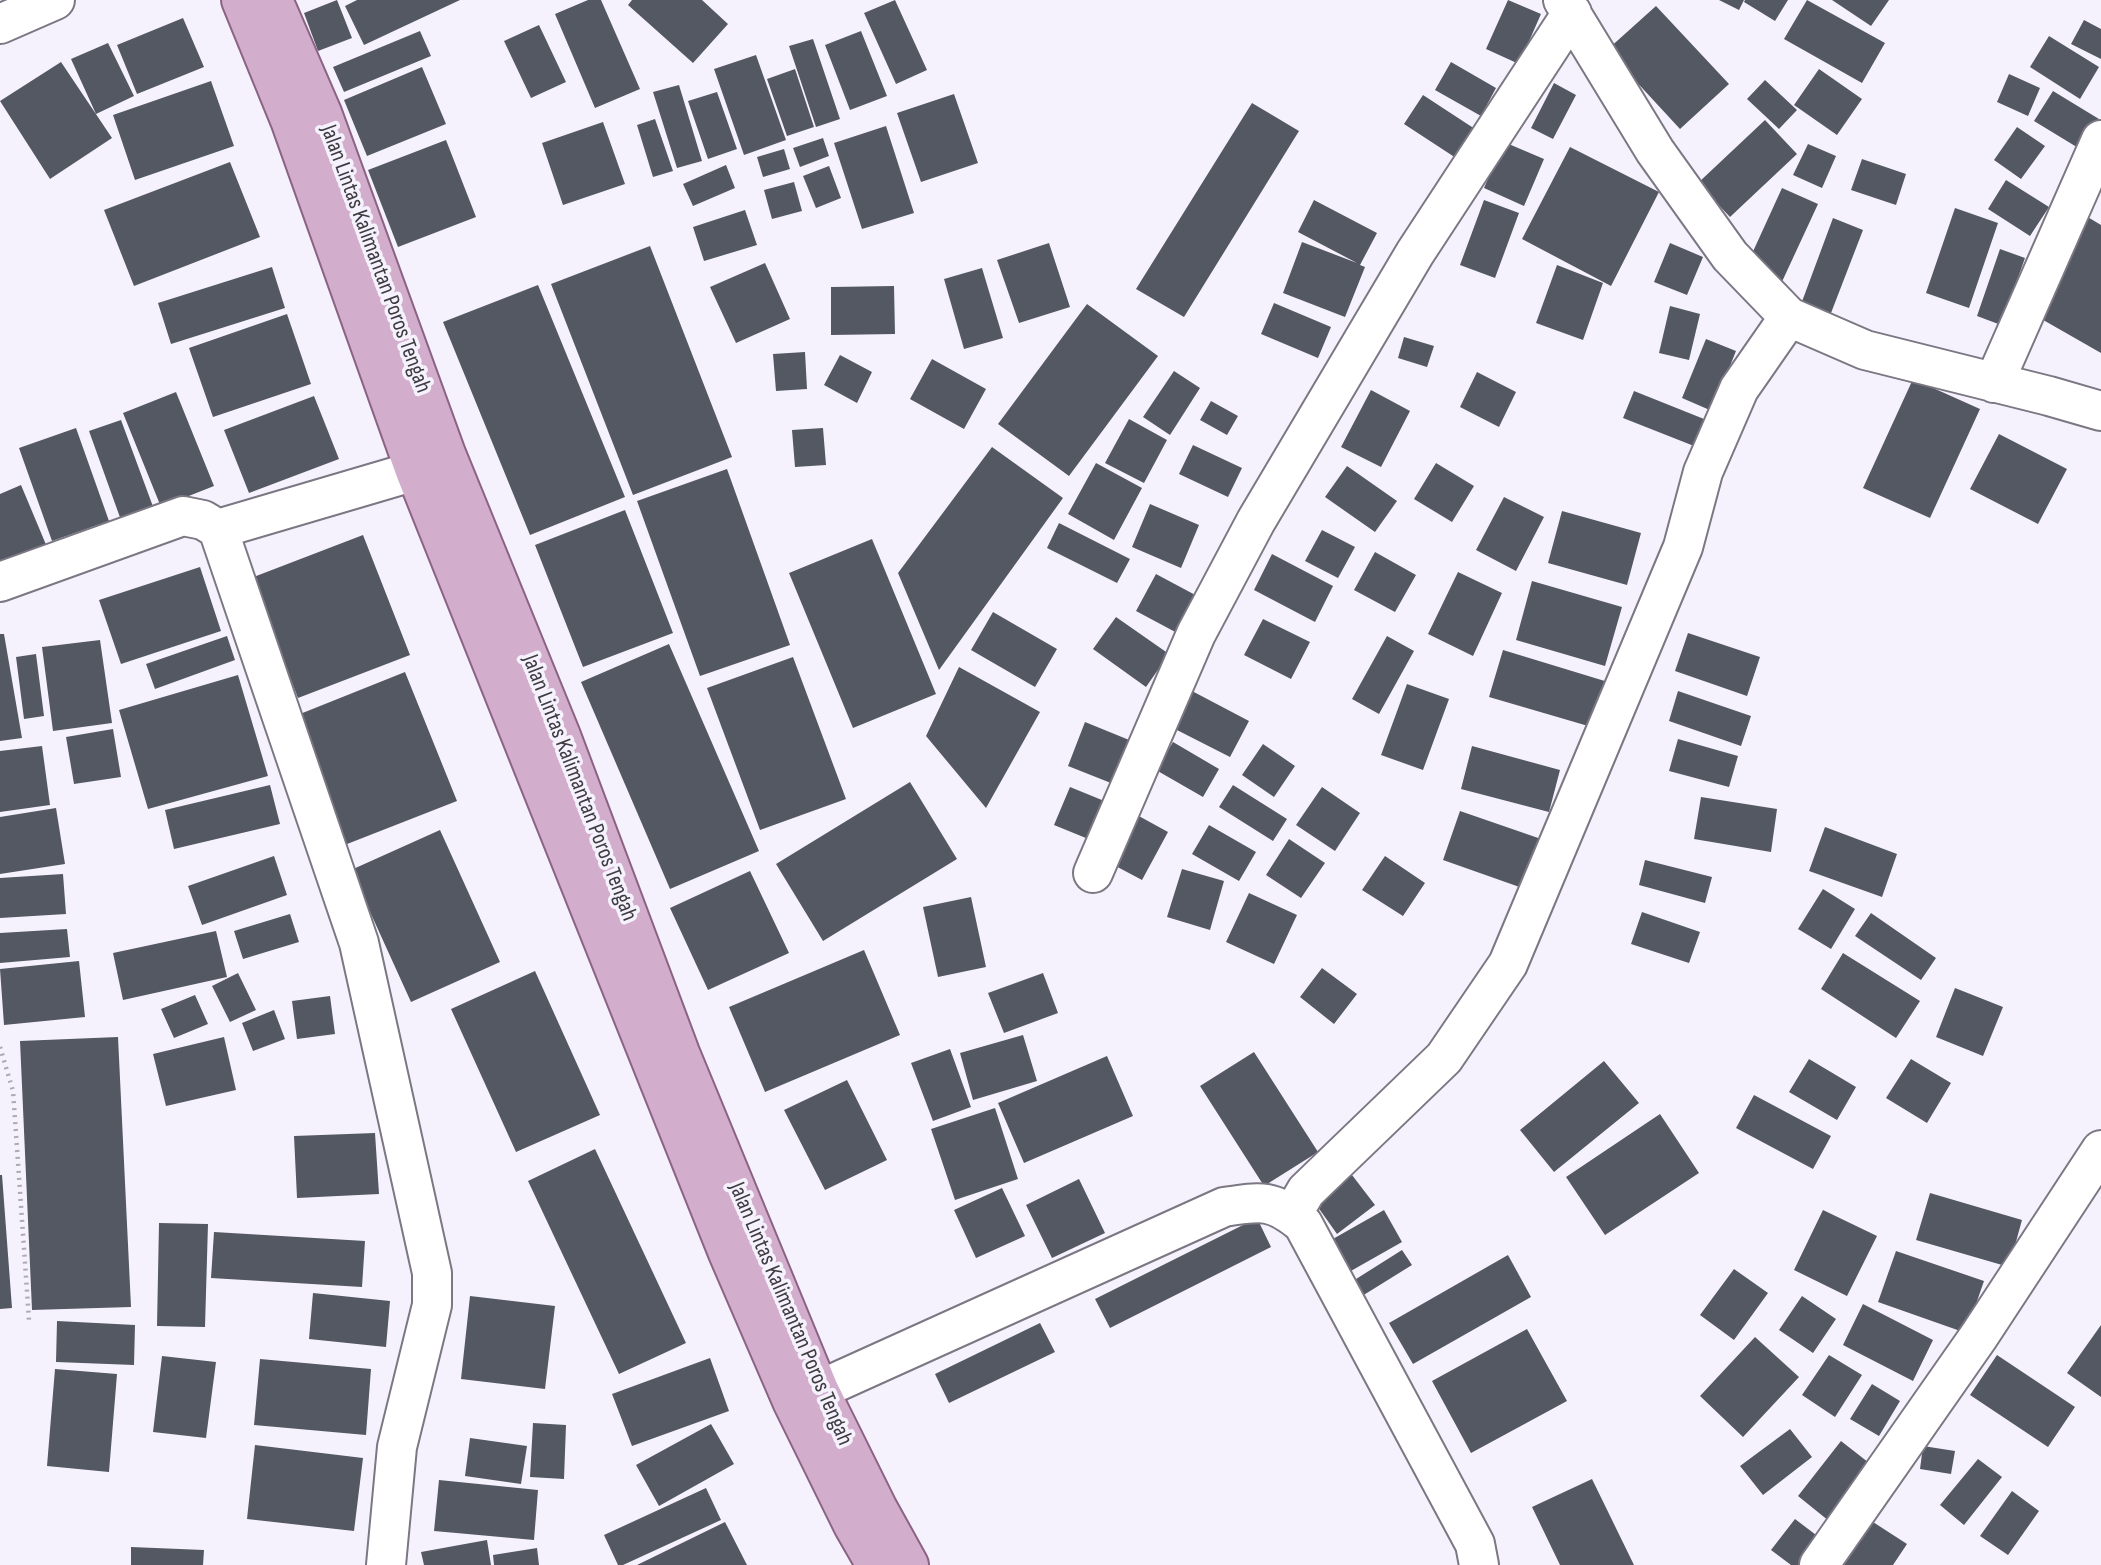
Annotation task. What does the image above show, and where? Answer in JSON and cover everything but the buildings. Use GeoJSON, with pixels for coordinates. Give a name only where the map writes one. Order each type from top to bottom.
{"type":"FeatureCollection","features":[{"type":"Feature","properties":{"kind":"main road","name":"Jalan Lintas Kalimantan Poros Tengah"},"geometry":{"type":"LineString","coordinates":[[241,0],[290,120],[415,471],[728,1254],[792,1401],[853,1525],[876,1565]]}},
{"type":"Feature","properties":{"kind":"main road","name":"Jalan Lintas Kalimantan Poros Tengah"},"geometry":{"type":"LineString","coordinates":[[273,0],[322,113],[446,454],[561,736],[680,1053],[819,1390],[909,1565]]}},
{"type":"Feature","properties":{"kind":"street"},"geometry":{"type":"LineString","coordinates":[[0,24],[55,0]]}},
{"type":"Feature","properties":{"kind":"street"},"geometry":{"type":"LineString","coordinates":[[1093,873],[1196,634],[1256,522],[1415,253],[1567,7],[1655,151],[1730,256],[1789,317],[1865,350],[2101,411]]}},
{"type":"Feature","properties":{"kind":"street"},"geometry":{"type":"LineString","coordinates":[[1994,383],[2101,140]]}},
{"type":"Feature","properties":{"kind":"street"},"geometry":{"type":"LineString","coordinates":[[1293,1215],[1307,1191],[1444,1058],[1508,964],[1684,547],[1703,471],[1739,389],[1789,317]]}},
{"type":"Feature","properties":{"kind":"street"},"geometry":{"type":"LineString","coordinates":[[218,529],[415,471]]}},
{"type":"Feature","properties":{"kind":"street"},"geometry":{"type":"LineString","coordinates":[[0,582],[183,516],[203,520],[218,529],[359,943],[432,1273],[432,1305],[397,1447],[386,1565]]}},
{"type":"Feature","properties":{"kind":"street"},"geometry":{"type":"LineString","coordinates":[[1819,1565],[1979,1336],[2101,1150]]}},
{"type":"Feature","properties":{"kind":"street"},"geometry":{"type":"LineString","coordinates":[[819,1390],[1224,1207],[1257,1202],[1283,1208],[1303,1224],[1469,1531],[1479,1565]]}},
{"type":"Feature","properties":{"kind":"path"},"geometry":{"type":"LineString","coordinates":[[0,1047],[13,1091],[29,1320]]}}]}
